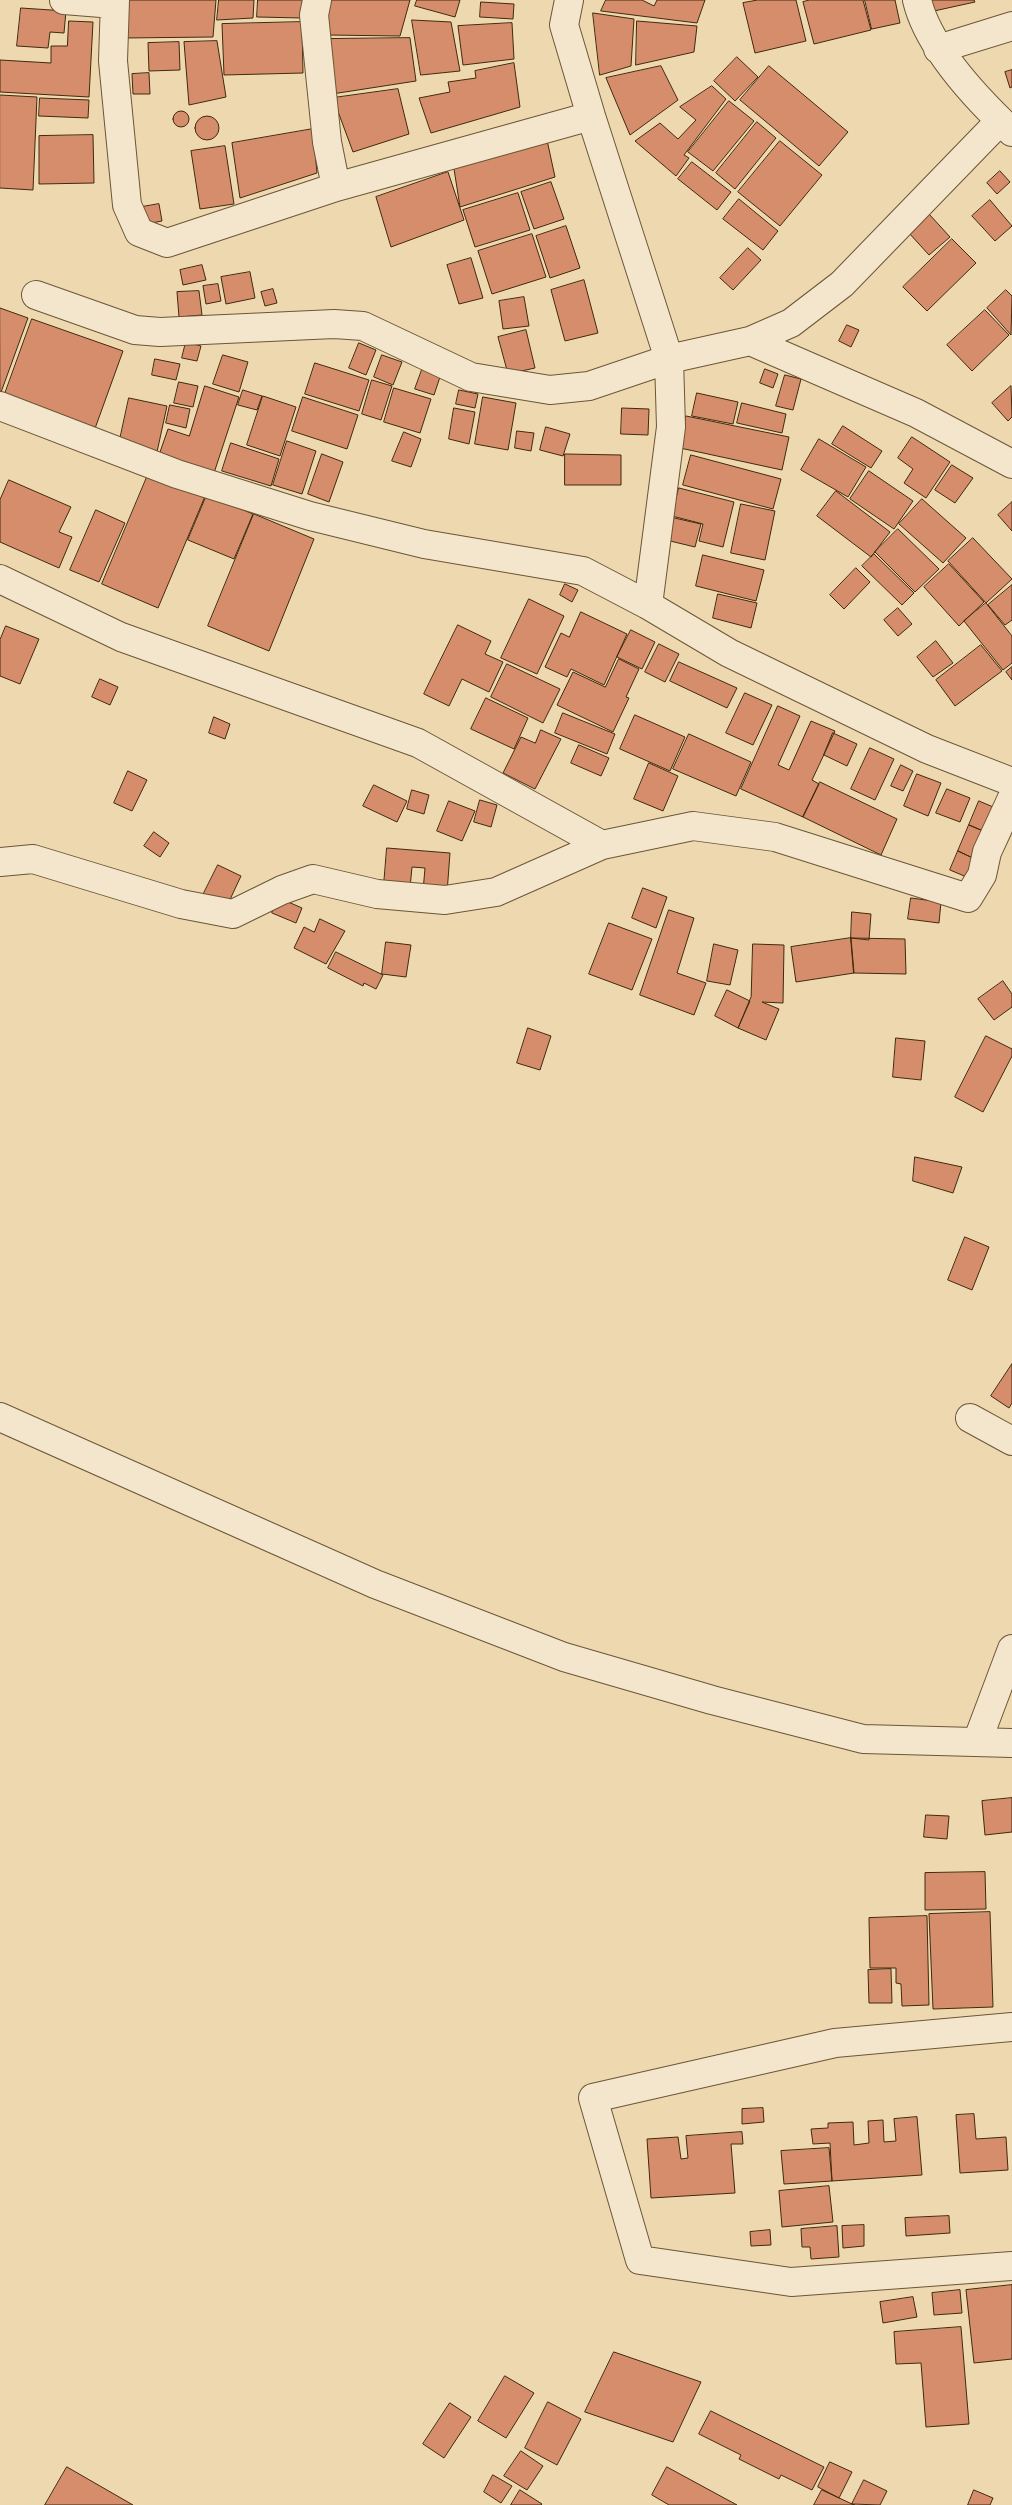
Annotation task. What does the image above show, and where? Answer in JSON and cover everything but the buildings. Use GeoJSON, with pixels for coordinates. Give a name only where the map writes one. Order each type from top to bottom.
{"type":"FeatureCollection","features":[{"type":"Feature","properties":{"kind":"street"},"geometry":{"type":"LineString","coordinates":[[64,0],[114,2],[113,61],[127,205],[139,232],[167,243],[336,187],[591,116]]}},
{"type":"Feature","properties":{"kind":"street"},"geometry":{"type":"LineString","coordinates":[[317,0],[314,15],[327,142],[336,187]]}},
{"type":"Feature","properties":{"kind":"street"},"geometry":{"type":"LineString","coordinates":[[569,0],[564,25],[591,116],[669,359],[671,427],[648,605]]}},
{"type":"Feature","properties":{"kind":"street"},"geometry":{"type":"LineString","coordinates":[[36,296],[135,330],[160,332],[334,324],[363,326],[471,377],[550,390],[589,386],[669,359],[750,341],[792,323],[842,284],[1006,127],[938,49],[920,14],[917,0]]}},
{"type":"Feature","properties":{"kind":"street"},"geometry":{"type":"LineString","coordinates":[[938,49],[1012,26]]}},
{"type":"Feature","properties":{"kind":"street"},"geometry":{"type":"LineString","coordinates":[[750,341],[916,413],[1012,464]]}},
{"type":"Feature","properties":{"kind":"street"},"geometry":{"type":"LineString","coordinates":[[0,406],[176,474],[310,516],[424,544],[583,571],[648,605],[729,653],[927,749],[1012,782]]}},
{"type":"Feature","properties":{"kind":"street"},"geometry":{"type":"LineString","coordinates":[[0,579],[121,637],[418,743],[602,845]]}},
{"type":"Feature","properties":{"kind":"street"},"geometry":{"type":"LineString","coordinates":[[0,862],[32,859],[181,904],[233,914],[282,890],[313,879],[377,894],[445,900],[496,892],[602,845],[693,826],[775,837],[968,898],[982,875],[987,852],[1012,798]]}},
{"type":"Feature","properties":{"kind":"street"},"geometry":{"type":"LineString","coordinates":[[0,1417],[375,1584],[564,1657],[712,1700],[862,1739],[1012,1743]]}},
{"type":"Feature","properties":{"kind":"street"},"geometry":{"type":"LineString","coordinates":[[970,1418],[1012,1441]]}},
{"type":"Feature","properties":{"kind":"street"},"geometry":{"type":"LineString","coordinates":[[977,1742],[1012,1648]]}},
{"type":"Feature","properties":{"kind":"street"},"geometry":{"type":"LineString","coordinates":[[1012,2027],[835,2043],[593,2098],[640,2260],[791,2282],[1012,2266]]}}]}
